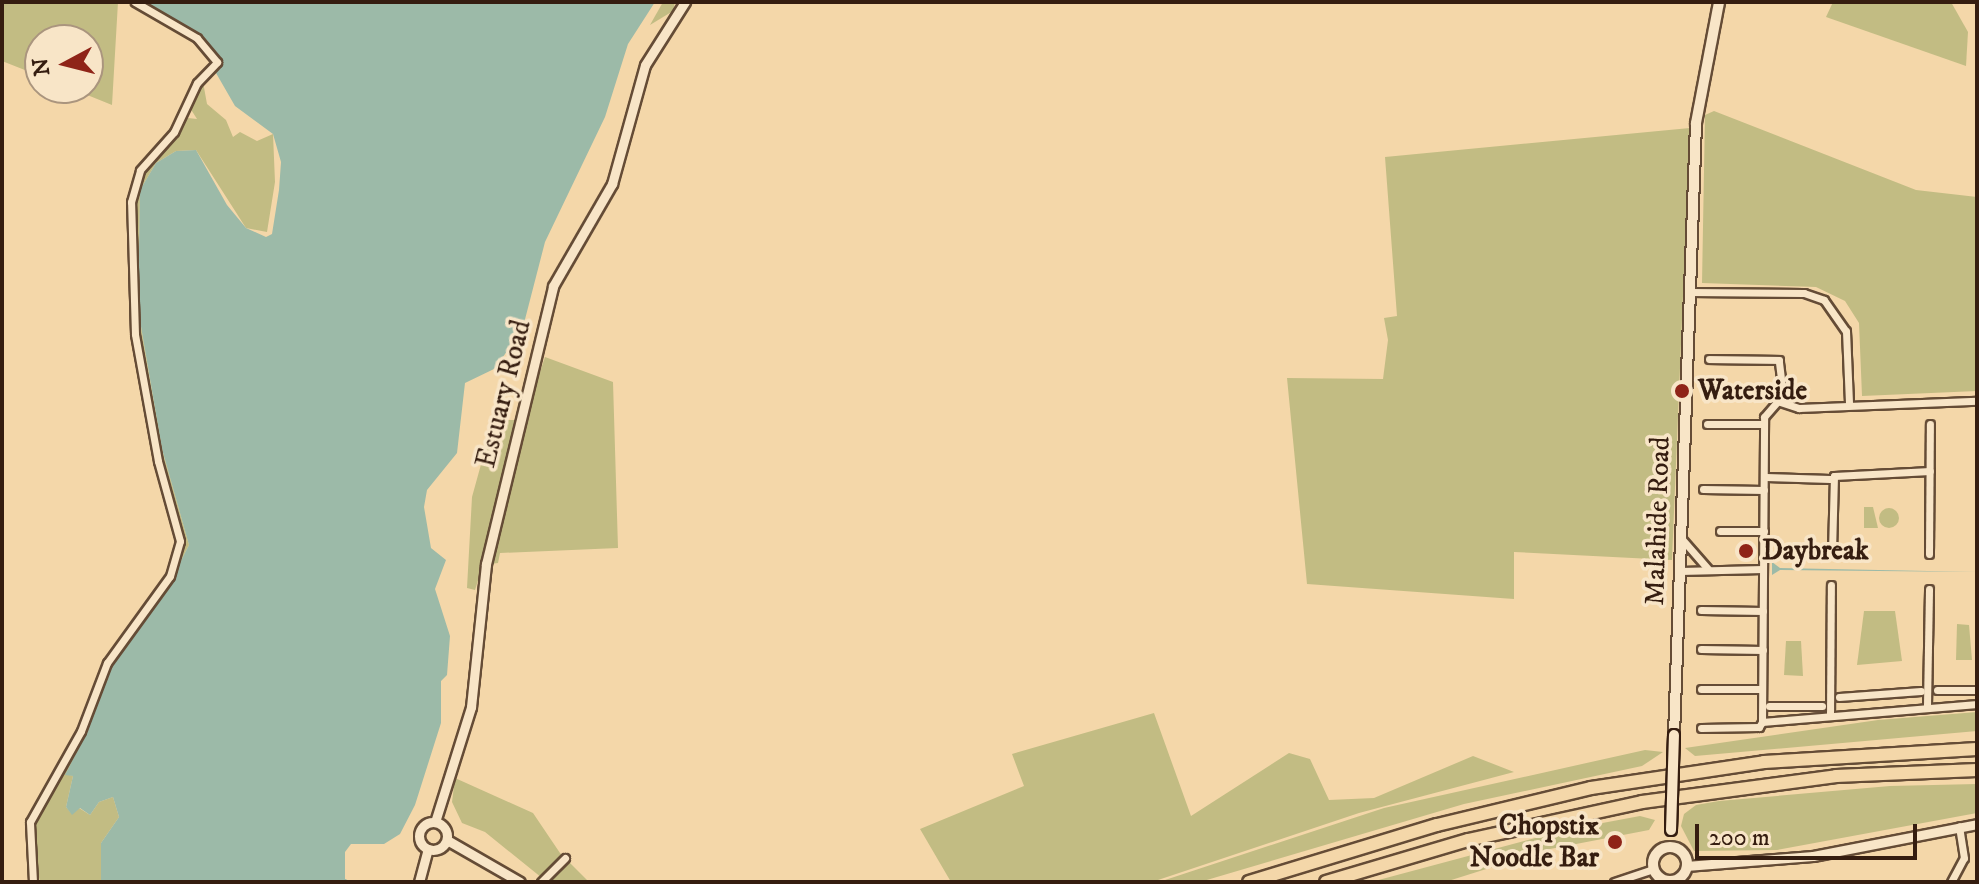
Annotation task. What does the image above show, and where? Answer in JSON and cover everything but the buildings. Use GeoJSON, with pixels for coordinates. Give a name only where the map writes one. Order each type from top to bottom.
{"type":"FeatureCollection","features":[{"type":"Feature","properties":{"kind":"highway"},"geometry":{"type":"LineString","coordinates":[[1249,882],[1437,825],[1591,788],[1764,762],[1977,749]]}},
{"type":"Feature","properties":{"kind":"highway"},"geometry":{"type":"LineString","coordinates":[[1326,882],[1468,840],[1642,802],[1836,776],[1977,770]]}},
{"type":"Feature","properties":{"kind":"main road","name":"Malahide Road"},"geometry":{"type":"LineString","coordinates":[[1672,847],[1695,148],[1703,72],[1719,2]]}},
{"type":"Feature","properties":{"kind":"main road"},"geometry":{"type":"LineString","coordinates":[[1672,847],[1684,856],[1686,866],[1683,875],[1670,882],[1653,869],[1658,851],[1672,847]]}},
{"type":"Feature","properties":{"kind":"street"},"geometry":{"type":"LineString","coordinates":[[33,882],[26,837],[30,822],[81,731],[107,663],[160,592],[176,561],[179,527],[158,461],[135,334],[131,202],[140,170],[174,132],[197,83],[217,62],[197,38],[135,2]]}},
{"type":"Feature","properties":{"kind":"street","name":"Estuary Road"},"geometry":{"type":"LineString","coordinates":[[435,822],[471,707],[486,564],[553,286],[612,184],[645,65],[685,2]]}},
{"type":"Feature","properties":{"kind":"street"},"geometry":{"type":"LineString","coordinates":[[1690,292],[1804,293],[1824,300],[1846,331],[1849,404]]}},
{"type":"Feature","properties":{"kind":"street"},"geometry":{"type":"LineString","coordinates":[[1709,359],[1779,360],[1780,402]]}},
{"type":"Feature","properties":{"kind":"street"},"geometry":{"type":"LineString","coordinates":[[1701,728],[1759,727],[1762,722],[1765,411],[1780,402],[1799,408],[1977,401]]}},
{"type":"Feature","properties":{"kind":"street"},"geometry":{"type":"LineString","coordinates":[[1707,424],[1764,424]]}},
{"type":"Feature","properties":{"kind":"street"},"geometry":{"type":"LineString","coordinates":[[1929,554],[1930,424]]}},
{"type":"Feature","properties":{"kind":"street"},"geometry":{"type":"LineString","coordinates":[[1766,477],[1830,479],[1845,473],[1930,471]]}},
{"type":"Feature","properties":{"kind":"street"},"geometry":{"type":"LineString","coordinates":[[1830,479],[1832,552]]}},
{"type":"Feature","properties":{"kind":"street"},"geometry":{"type":"LineString","coordinates":[[1703,489],[1764,490]]}},
{"type":"Feature","properties":{"kind":"street"},"geometry":{"type":"LineString","coordinates":[[1720,531],[1764,531]]}},
{"type":"Feature","properties":{"kind":"street"},"geometry":{"type":"LineString","coordinates":[[1681,538],[1708,569]]}},
{"type":"Feature","properties":{"kind":"street"},"geometry":{"type":"LineString","coordinates":[[1680,571],[1763,569]]}},
{"type":"Feature","properties":{"kind":"street"},"geometry":{"type":"LineString","coordinates":[[1830,716],[1826,706],[1831,585]]}},
{"type":"Feature","properties":{"kind":"street"},"geometry":{"type":"LineString","coordinates":[[1927,705],[1929,589]]}},
{"type":"Feature","properties":{"kind":"street"},"geometry":{"type":"LineString","coordinates":[[1701,610],[1763,611]]}},
{"type":"Feature","properties":{"kind":"street"},"geometry":{"type":"LineString","coordinates":[[1701,649],[1763,650]]}},
{"type":"Feature","properties":{"kind":"street"},"geometry":{"type":"LineString","coordinates":[[1701,689],[1762,689]]}},
{"type":"Feature","properties":{"kind":"street"},"geometry":{"type":"LineString","coordinates":[[1937,690],[1977,690]]}},
{"type":"Feature","properties":{"kind":"street"},"geometry":{"type":"LineString","coordinates":[[1966,690],[1967,704]]}},
{"type":"Feature","properties":{"kind":"street"},"geometry":{"type":"LineString","coordinates":[[1839,697],[1921,691]]}},
{"type":"Feature","properties":{"kind":"street"},"geometry":{"type":"LineString","coordinates":[[1880,694],[1881,709]]}},
{"type":"Feature","properties":{"kind":"street"},"geometry":{"type":"LineString","coordinates":[[1762,722],[1927,705],[1977,704]]}},
{"type":"Feature","properties":{"kind":"street"},"geometry":{"type":"LineString","coordinates":[[1769,706],[1826,706]]}},
{"type":"Feature","properties":{"kind":"street"},"geometry":{"type":"LineString","coordinates":[[1794,706],[1795,721]]}},
{"type":"Feature","properties":{"kind":"street"},"geometry":{"type":"LineString","coordinates":[[447,840],[438,850],[428,849],[420,839],[420,831],[435,822],[444,826],[447,840],[520,882]]}},
{"type":"Feature","properties":{"kind":"street"},"geometry":{"type":"LineString","coordinates":[[1686,866],[1813,856],[1977,824]]}},
{"type":"Feature","properties":{"kind":"street"},"geometry":{"type":"LineString","coordinates":[[1951,882],[1964,858],[1959,826]]}},
{"type":"Feature","properties":{"kind":"street"},"geometry":{"type":"LineString","coordinates":[[419,882],[428,849]]}},
{"type":"Feature","properties":{"kind":"street"},"geometry":{"type":"LineString","coordinates":[[541,882],[565,858]]}},
{"type":"Feature","properties":{"kind":"street"},"geometry":{"type":"LineString","coordinates":[[1614,882],[1653,869]]}},
{"type":"Feature","properties":{"kind":"shaded area"},"geometry":{"type":"Polygon","coordinates":[[[2,2],[118,2],[112,105],[104,102],[104,24],[24,24],[24,70],[2,61],[2,2]]]}},
{"type":"Feature","properties":{"kind":"shaded area"},"geometry":{"type":"Polygon","coordinates":[[[130,2],[655,2],[628,44],[605,117],[545,242],[522,331],[494,369],[465,383],[457,453],[427,490],[424,507],[431,548],[446,560],[435,589],[450,636],[447,675],[441,681],[441,723],[415,805],[400,834],[384,844],[351,844],[345,852],[345,882],[101,882],[101,843],[119,817],[113,797],[99,802],[90,815],[80,808],[72,815],[66,807],[73,776],[65,775],[87,732],[107,670],[166,590],[189,545],[162,449],[138,309],[140,190],[156,163],[176,151],[196,150],[227,205],[246,228],[266,237],[272,234],[279,190],[281,162],[273,134],[235,106],[216,73],[218,60],[197,41],[130,2]]]}},
{"type":"Feature","properties":{"kind":"shaded area"},"geometry":{"type":"Polygon","coordinates":[[[663,2],[675,2],[673,11],[650,25],[663,2]]]}},
{"type":"Feature","properties":{"kind":"shaded area"},"geometry":{"type":"Polygon","coordinates":[[[1833,2],[1951,2],[1968,32],[1966,66],[1826,17],[1833,2]]]}},
{"type":"Feature","properties":{"kind":"shaded area"},"geometry":{"type":"Polygon","coordinates":[[[203,82],[207,104],[226,120],[233,137],[240,132],[257,141],[273,134],[275,182],[267,232],[246,228],[196,150],[176,151],[156,163],[140,190],[138,309],[162,449],[189,545],[166,590],[107,670],[87,732],[66,774],[73,776],[66,807],[72,814],[79,808],[90,815],[99,802],[113,797],[119,817],[101,843],[101,882],[40,882],[30,834],[33,820],[81,731],[107,663],[160,592],[176,561],[179,527],[158,461],[135,334],[130,222],[140,170],[188,118],[197,119],[190,108],[203,82]]]}},
{"type":"Feature","properties":{"kind":"shaded area"},"geometry":{"type":"Polygon","coordinates":[[[1714,111],[1916,190],[1977,197],[1977,391],[1862,396],[1859,323],[1845,301],[1816,287],[1702,283],[1705,115],[1714,111]]]}},
{"type":"Feature","properties":{"kind":"shaded area"},"geometry":{"type":"Polygon","coordinates":[[[1690,128],[1672,560],[1514,552],[1514,599],[1307,584],[1287,378],[1383,379],[1388,340],[1384,318],[1397,316],[1385,157],[1690,128]]]}},
{"type":"Feature","properties":{"kind":"shaded area"},"geometry":{"type":"Polygon","coordinates":[[[545,357],[613,382],[618,548],[500,553],[498,563],[483,565],[475,590],[467,588],[472,497],[488,439],[503,420],[524,420],[545,357]]]}},
{"type":"Feature","properties":{"kind":"shaded area"},"geometry":{"type":"Polygon","coordinates":[[[1864,507],[1873,507],[1878,528],[1864,528],[1864,507]]]}},
{"type":"Feature","properties":{"kind":"shaded area"},"geometry":{"type":"Polygon","coordinates":[[[1889,508],[1896,511],[1899,518],[1896,525],[1889,528],[1882,525],[1879,518],[1882,511],[1889,508]]]}},
{"type":"Feature","properties":{"kind":"shaded area"},"geometry":{"type":"Polygon","coordinates":[[[1772,562],[1780,568],[1977,572],[1780,570],[1772,575],[1772,562]]]}},
{"type":"Feature","properties":{"kind":"shaded area"},"geometry":{"type":"Polygon","coordinates":[[[1864,611],[1895,611],[1902,661],[1857,665],[1864,611]]]}},
{"type":"Feature","properties":{"kind":"shaded area"},"geometry":{"type":"Polygon","coordinates":[[[1957,624],[1969,625],[1972,660],[1956,660],[1957,624]]]}},
{"type":"Feature","properties":{"kind":"shaded area"},"geometry":{"type":"Polygon","coordinates":[[[1786,641],[1801,641],[1803,676],[1784,675],[1786,641]]]}},
{"type":"Feature","properties":{"kind":"shaded area"},"geometry":{"type":"Polygon","coordinates":[[[1977,712],[1977,731],[1695,756],[1685,748],[1878,720],[1977,712]]]}},
{"type":"Feature","properties":{"kind":"shaded area"},"geometry":{"type":"Polygon","coordinates":[[[1154,713],[1191,816],[1289,753],[1310,759],[1329,800],[1374,798],[1473,756],[1514,772],[1359,813],[1152,882],[951,882],[920,829],[1024,786],[1012,754],[1154,713]]]}},
{"type":"Feature","properties":{"kind":"shaded area"},"geometry":{"type":"Polygon","coordinates":[[[1645,750],[1663,752],[1642,766],[1464,804],[1200,882],[1159,882],[1384,808],[1645,750]]]}},
{"type":"Feature","properties":{"kind":"shaded area"},"geometry":{"type":"Polygon","coordinates":[[[455,778],[533,813],[560,853],[589,882],[547,882],[485,832],[462,823],[452,802],[455,778]]]}},
{"type":"Feature","properties":{"kind":"shaded area"},"geometry":{"type":"Polygon","coordinates":[[[1977,784],[1977,813],[1777,850],[1694,851],[1681,826],[1684,814],[1696,805],[1719,801],[1890,786],[1977,784]]]}},
{"type":"Feature","properties":{"kind":"shaded area"},"geometry":{"type":"Polygon","coordinates":[[[1640,816],[1655,820],[1649,830],[1550,849],[1445,882],[1371,882],[1565,830],[1640,816]]]}},
{"type":"Feature","properties":{"kind":"waterway"},"geometry":{"type":"LineString","coordinates":[[345,880],[349,882]]}},
{"type":"Feature","properties":{"kind":"place","name":"Waterside"},"geometry":{"type":"Point","coordinates":[1682,391]}},
{"type":"Feature","properties":{"kind":"place","name":"Daybreak"},"geometry":{"type":"Point","coordinates":[1746,551]}},
{"type":"Feature","properties":{"kind":"place","name":"Chopstix Noodle Bar"},"geometry":{"type":"Point","coordinates":[1615,842]}}]}
